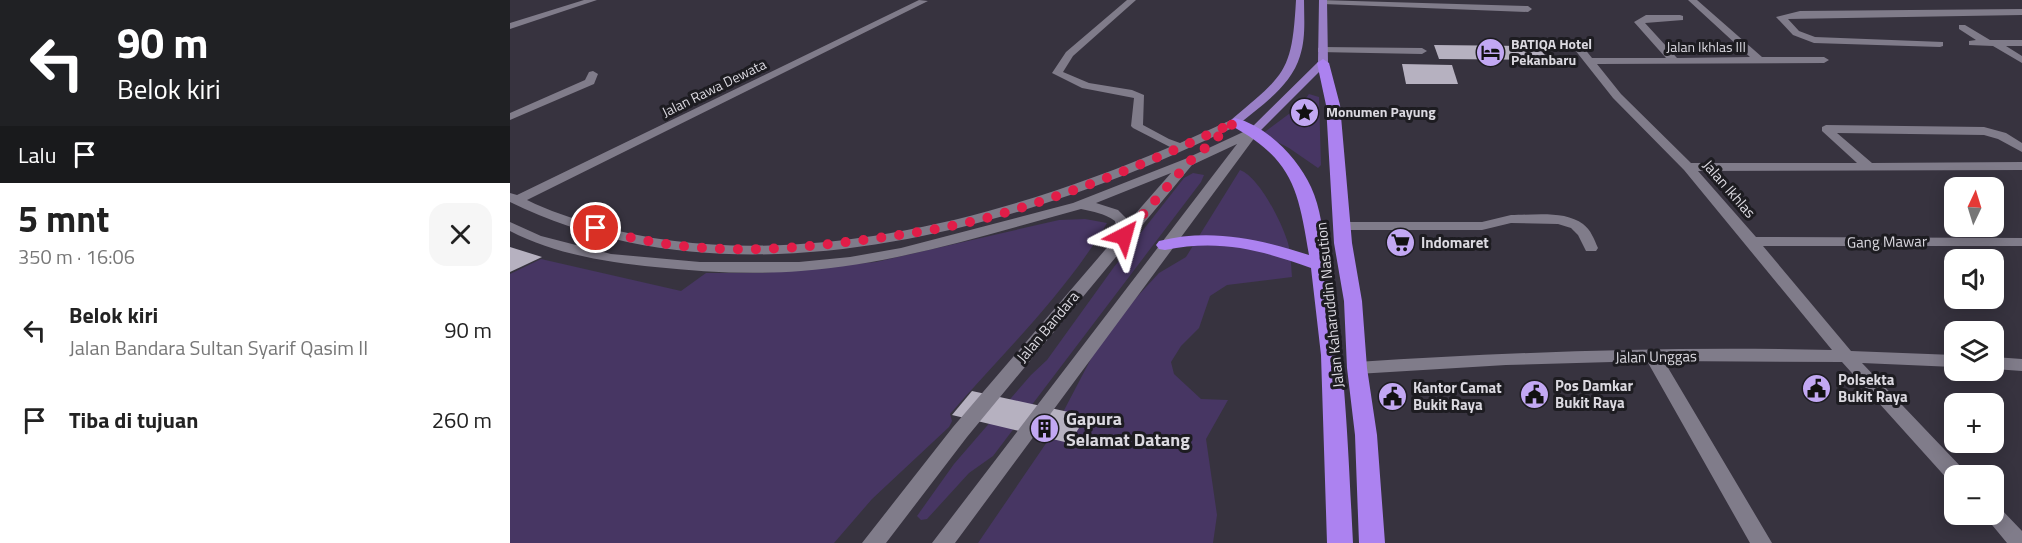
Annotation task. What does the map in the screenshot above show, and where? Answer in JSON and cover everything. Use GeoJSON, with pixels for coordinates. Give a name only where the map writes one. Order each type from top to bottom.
{"type":"FeatureCollection","features":[{"type":"Feature","properties":{"kind":"highway","name":"Jalan Kaharuddin Nasution"},"geometry":{"type":"LineString","coordinates":[[1323,56],[1333,105],[1342,226],[1353,301],[1357,368],[1366,435],[1372,543]]}},
{"type":"Feature","properties":{"kind":"highway","name":"Jalan Kaharuddin Nasution"},"geometry":{"type":"LineString","coordinates":[[1235,122],[1254,131],[1276,149],[1302,185],[1321,265],[1333,371],[1340,543]]}},
{"type":"Feature","properties":{"kind":"highway"},"geometry":{"type":"LineString","coordinates":[[1165,245],[1199,239],[1258,244],[1321,265]]}},
{"type":"Feature","properties":{"kind":"highway"},"geometry":{"type":"LineString","coordinates":[[1335,435],[1366,435]]}},
{"type":"Feature","properties":{"kind":"main road"},"geometry":{"type":"LineString","coordinates":[[1235,122],[1285,75],[1292,64],[1297,46],[1300,0]]}},
{"type":"Feature","properties":{"kind":"main road"},"geometry":{"type":"LineString","coordinates":[[1254,131],[1323,56],[1323,0]]}},
{"type":"Feature","properties":{"kind":"street"},"geometry":{"type":"LineString","coordinates":[[510,26],[593,0]]}},
{"type":"Feature","properties":{"kind":"street"},"geometry":{"type":"LineString","coordinates":[[1323,0],[1528,9]]}},
{"type":"Feature","properties":{"kind":"street"},"geometry":{"type":"LineString","coordinates":[[1692,0],[1759,60]]}},
{"type":"Feature","properties":{"kind":"street"},"geometry":{"type":"LineString","coordinates":[[1895,0],[1916,12]]}},
{"type":"Feature","properties":{"kind":"street","name":"Jalan Rawa Dewata"},"geometry":{"type":"LineString","coordinates":[[513,198],[921,1]]}},
{"type":"Feature","properties":{"kind":"street"},"geometry":{"type":"LineString","coordinates":[[1132,1],[1059,65],[1057,73],[1086,86],[1132,93],[1140,97],[1137,126],[1186,155]]}},
{"type":"Feature","properties":{"kind":"street"},"geometry":{"type":"LineString","coordinates":[[1940,44],[1814,40],[1796,33],[1781,17],[1800,14],[2022,12]]}},
{"type":"Feature","properties":{"kind":"street"},"geometry":{"type":"LineString","coordinates":[[1674,60],[1639,21],[1646,18],[1680,18]]}},
{"type":"Feature","properties":{"kind":"street"},"geometry":{"type":"LineString","coordinates":[[1962,27],[2022,60]]}},
{"type":"Feature","properties":{"kind":"street"},"geometry":{"type":"LineString","coordinates":[[1972,43],[2022,43]]}},
{"type":"Feature","properties":{"kind":"street"},"geometry":{"type":"LineString","coordinates":[[1323,56],[1422,51]]}},
{"type":"Feature","properties":{"kind":"street","name":"Jalan Ikhlas III"},"geometry":{"type":"LineString","coordinates":[[1584,56],[1674,60],[1824,60]]}},
{"type":"Feature","properties":{"kind":"street","name":"Jalan Ikhlas"},"geometry":{"type":"LineString","coordinates":[[1584,56],[1617,96],[1688,167],[1845,355],[1947,465]]}},
{"type":"Feature","properties":{"kind":"street"},"geometry":{"type":"LineString","coordinates":[[510,117],[590,82],[593,74]]}},
{"type":"Feature","properties":{"kind":"street"},"geometry":{"type":"LineString","coordinates":[[510,226],[536,239],[611,258],[700,267],[798,267],[902,252],[1078,206],[1186,155],[1235,122]]}},
{"type":"Feature","properties":{"kind":"street"},"geometry":{"type":"LineString","coordinates":[[1869,166],[1826,129],[1984,131],[2002,136],[2022,148]]}},
{"type":"Feature","properties":{"kind":"street"},"geometry":{"type":"LineString","coordinates":[[513,198],[539,211],[616,235],[661,243],[718,250],[807,247],[899,236],[989,217],[1186,155],[1254,131]]}},
{"type":"Feature","properties":{"kind":"street"},"geometry":{"type":"LineString","coordinates":[[943,543],[1014,451],[1165,245],[1254,131]]}},
{"type":"Feature","properties":{"kind":"street","name":"Jalan Bandara"},"geometry":{"type":"LineString","coordinates":[[873,543],[968,423],[1124,236],[1186,155]]}},
{"type":"Feature","properties":{"kind":"street"},"geometry":{"type":"LineString","coordinates":[[1688,167],[2022,166]]}},
{"type":"Feature","properties":{"kind":"street"},"geometry":{"type":"LineString","coordinates":[[1078,206],[1105,208],[1115,214],[1122,220],[1124,236]]}},
{"type":"Feature","properties":{"kind":"street"},"geometry":{"type":"LineString","coordinates":[[1342,226],[1482,226],[1511,219],[1559,220],[1576,225],[1584,233],[1591,248]]}},
{"type":"Feature","properties":{"kind":"street","name":"Gang Mawar"},"geometry":{"type":"LineString","coordinates":[[1752,241],[2022,242]]}},
{"type":"Feature","properties":{"kind":"street","name":"Jalan Unggas"},"geometry":{"type":"LineString","coordinates":[[1357,368],[1455,361],[1653,357],[1845,355],[1944,360]]}},
{"type":"Feature","properties":{"kind":"street"},"geometry":{"type":"LineString","coordinates":[[1653,357],[1761,543]]}},
{"type":"Feature","properties":{"kind":"street"},"geometry":{"type":"LineString","coordinates":[[2004,363],[2022,364]]}},
{"type":"Feature","properties":{"kind":"street"},"geometry":{"type":"LineString","coordinates":[[2003,525],[2020,543]]}},
{"type":"Feature","properties":{"kind":"shaded area"},"geometry":{"type":"Polygon","coordinates":[[[1309,94],[1319,97],[1321,165],[1318,168],[1289,148],[1262,134],[1301,105],[1309,94]]]}},
{"type":"Feature","properties":{"kind":"shaded area"},"geometry":{"type":"Polygon","coordinates":[[[1240,170],[1255,181],[1262,190],[1280,222],[1289,249],[1292,277],[1227,285],[1210,296],[1199,328],[1181,346],[1171,362],[1174,374],[1201,399],[1228,400],[1206,439],[1217,515],[1213,543],[978,543],[1049,439],[1094,353],[1134,300],[1159,273],[1186,257],[1240,170]]]}},
{"type":"Feature","properties":{"kind":"shaded area"},"geometry":{"type":"Polygon","coordinates":[[[1193,173],[1204,175],[1201,182],[993,456],[969,473],[927,519],[921,520],[917,516],[954,464],[1031,375],[1047,360],[1114,267],[1184,178],[1193,173]]]}},
{"type":"Feature","properties":{"kind":"shaded area"},"geometry":{"type":"Polygon","coordinates":[[[1085,219],[1107,223],[1072,274],[1033,322],[950,414],[952,421],[949,427],[872,499],[834,543],[510,543],[510,274],[541,259],[681,291],[706,273],[763,273],[876,262],[1059,220],[1085,219]]]}},
{"type":"Feature","properties":{"kind":"building","name":"BATIQA Hotel Pekanbaru"},"geometry":{"type":"Polygon","coordinates":[[[1434,45],[1539,46],[1548,60],[1439,59],[1434,45]]]}},
{"type":"Feature","properties":{"kind":"building"},"geometry":{"type":"Polygon","coordinates":[[[1402,64],[1452,65],[1458,84],[1406,84],[1402,64]]]}},
{"type":"Feature","properties":{"kind":"building"},"geometry":{"type":"Polygon","coordinates":[[[510,247],[542,257],[510,272],[510,247]]]}},
{"type":"Feature","properties":{"kind":"building","name":"Gapura Selamat Datang"},"geometry":{"type":"Polygon","coordinates":[[[972,391],[1087,416],[1069,443],[952,415],[972,391]]]}},
{"type":"Feature","properties":{"kind":"place","name":"BATIQA Hotel Pekanbaru"},"geometry":{"type":"Point","coordinates":[1490,52]}},
{"type":"Feature","properties":{"kind":"place","name":"Monumen Payung"},"geometry":{"type":"Point","coordinates":[1305,112]}},
{"type":"Feature","properties":{"kind":"place","name":"Indomaret"},"geometry":{"type":"Point","coordinates":[1400,243]}},
{"type":"Feature","properties":{"kind":"place","name":"Polsekta Bukit Raya"},"geometry":{"type":"Point","coordinates":[1817,389]}},
{"type":"Feature","properties":{"kind":"place","name":"Pos Damkar Bukit Raya"},"geometry":{"type":"Point","coordinates":[1534,395]}},
{"type":"Feature","properties":{"kind":"place","name":"Kantor Camat Bukit Raya"},"geometry":{"type":"Point","coordinates":[1392,397]}},
{"type":"Feature","properties":{"kind":"place","name":"Gapura Selamat Datang"},"geometry":{"type":"Point","coordinates":[1045,429]}},
{"type":"Feature","properties":{"kind":"route"},"geometry":{"type":"LineString","coordinates":[[596,228],[616,235],[718,250],[807,247],[899,236],[989,217],[1059,196],[1145,164],[1235,122],[1189,162],[1124,236]]}}]}
